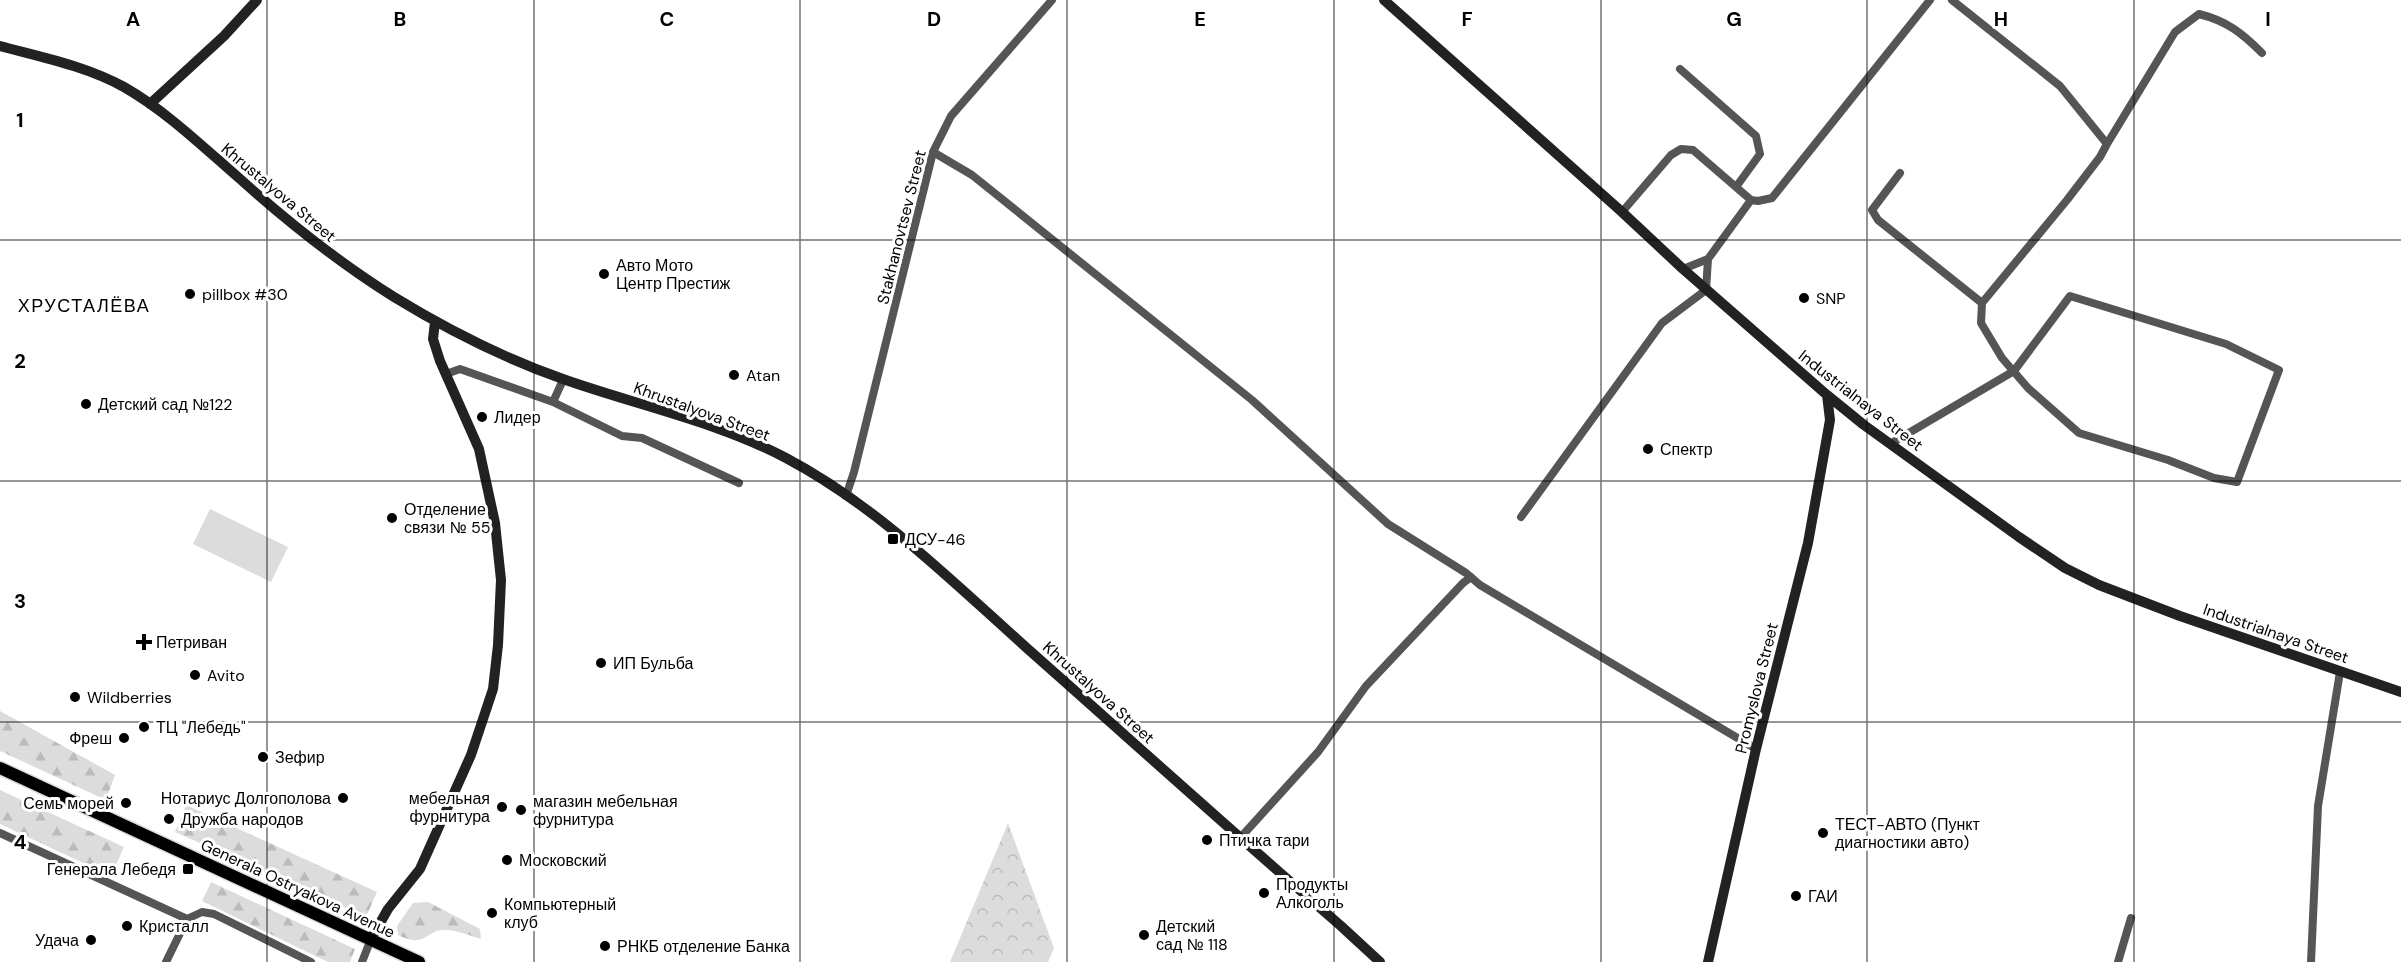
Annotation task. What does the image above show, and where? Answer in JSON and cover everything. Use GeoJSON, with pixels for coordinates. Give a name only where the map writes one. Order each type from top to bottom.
{"type":"FeatureCollection","features":[{"type":"Feature","properties":{"kind":"main road"},"geometry":{"type":"LineString","coordinates":[[150,104],[224,36],[257,0]]}},
{"type":"Feature","properties":{"kind":"main road","name":"Industrialnaya Street"},"geometry":{"type":"LineString","coordinates":[[1384,0],[1706,290],[1827,395],[1864,425],[2019,537],[2065,568],[2099,585],[2180,616],[2401,692]]}},
{"type":"Feature","properties":{"kind":"main road","name":"Khrustalyova Street"},"geometry":{"type":"LineString","coordinates":[[0,46],[90,72],[121,85],[150,104],[322,249],[355,273],[435,322],[483,348],[563,380],[739,437],[786,458],[846,496],[880,520],[1380,962]]}},
{"type":"Feature","properties":{"kind":"main road"},"geometry":{"type":"LineString","coordinates":[[371,939],[388,909],[420,869],[471,755],[493,689],[498,645],[501,580],[495,522],[479,448],[446,374],[434,339],[435,322]]}},
{"type":"Feature","properties":{"kind":"main road","name":"Promyslova Street"},"geometry":{"type":"LineString","coordinates":[[1708,962],[1756,749],[1808,543],[1830,420],[1827,395]]}},
{"type":"Feature","properties":{"kind":"main road"},"geometry":{"type":"LineString","coordinates":[[1830,420],[1847,418],[1864,425]]}},
{"type":"Feature","properties":{"kind":"main road","name":"Generala Ostryakova Avenue"},"geometry":{"type":"LineString","coordinates":[[0,768],[419,962]]}},
{"type":"Feature","properties":{"kind":"street","name":"Stakhanovtsev Street"},"geometry":{"type":"LineString","coordinates":[[846,496],[854,472],[933,152],[951,116],[1052,0]]}},
{"type":"Feature","properties":{"kind":"street"},"geometry":{"type":"LineString","coordinates":[[1622,212],[1671,155],[1681,149],[1693,150],[1751,200],[1765,201],[1778,194],[1930,0]]}},
{"type":"Feature","properties":{"kind":"street"},"geometry":{"type":"LineString","coordinates":[[1952,0],[2060,86],[2107,144]]}},
{"type":"Feature","properties":{"kind":"street"},"geometry":{"type":"LineString","coordinates":[[1890,444],[2014,372],[2070,296],[2226,344],[2279,370],[2237,482],[2214,478],[2168,460],[2079,433],[2028,388],[2014,372],[2002,358],[1981,323],[1982,303],[2100,157],[2175,32],[2199,14],[2218,19],[2243,34],[2262,53]]}},
{"type":"Feature","properties":{"kind":"street"},"geometry":{"type":"LineString","coordinates":[[1680,69],[1756,136],[1760,154],[1736,187]]}},
{"type":"Feature","properties":{"kind":"street"},"geometry":{"type":"LineString","coordinates":[[933,152],[972,175],[1252,400],[1388,524],[1480,585],[1756,749]]}},
{"type":"Feature","properties":{"kind":"street"},"geometry":{"type":"LineString","coordinates":[[1900,173],[1872,210],[1878,220],[1982,303]]}},
{"type":"Feature","properties":{"kind":"street"},"geometry":{"type":"LineString","coordinates":[[1683,269],[1708,259],[1751,200]]}},
{"type":"Feature","properties":{"kind":"street"},"geometry":{"type":"LineString","coordinates":[[1521,517],[1662,323],[1706,290],[1708,259]]}},
{"type":"Feature","properties":{"kind":"street"},"geometry":{"type":"LineString","coordinates":[[446,374],[460,369],[553,402],[622,436],[642,438],[739,483]]}},
{"type":"Feature","properties":{"kind":"street"},"geometry":{"type":"LineString","coordinates":[[553,402],[563,380]]}},
{"type":"Feature","properties":{"kind":"street"},"geometry":{"type":"LineString","coordinates":[[1241,837],[1318,752],[1366,686],[1471,577]]}},
{"type":"Feature","properties":{"kind":"street"},"geometry":{"type":"LineString","coordinates":[[2311,962],[2318,806],[2340,672]]}},
{"type":"Feature","properties":{"kind":"street"},"geometry":{"type":"LineString","coordinates":[[0,833],[187,919]]}},
{"type":"Feature","properties":{"kind":"street"},"geometry":{"type":"LineString","coordinates":[[166,962],[187,919],[202,912],[214,914],[311,962]]}},
{"type":"Feature","properties":{"kind":"street"},"geometry":{"type":"LineString","coordinates":[[2118,962],[2131,918]]}},
{"type":"Feature","properties":{"kind":"street"},"geometry":{"type":"LineString","coordinates":[[362,962],[371,939]]}},
{"type":"Feature","properties":{"kind":"green space"},"geometry":{"type":"Polygon","coordinates":[[[210,509],[288,547],[271,582],[193,544],[210,509]]]}},
{"type":"Feature","properties":{"kind":"green space"},"geometry":{"type":"Polygon","coordinates":[[[0,711],[115,775],[106,800],[0,751],[0,711]]]}},
{"type":"Feature","properties":{"kind":"green space"},"geometry":{"type":"Polygon","coordinates":[[[0,790],[124,847],[111,876],[0,824],[0,790]]]}},
{"type":"Feature","properties":{"kind":"green space"},"geometry":{"type":"Polygon","coordinates":[[[186,805],[377,892],[366,917],[175,832],[186,805]]]}},
{"type":"Feature","properties":{"kind":"green space"},"geometry":{"type":"Polygon","coordinates":[[[1008,823],[1054,948],[1048,962],[950,962],[1008,823]]]}},
{"type":"Feature","properties":{"kind":"green space"},"geometry":{"type":"Polygon","coordinates":[[[211,882],[355,949],[350,962],[328,962],[202,901],[211,882]]]}},
{"type":"Feature","properties":{"kind":"green space"},"geometry":{"type":"Polygon","coordinates":[[[428,902],[480,929],[481,939],[448,930],[440,930],[415,940],[398,935],[397,926],[413,903],[428,902]]]}},
{"type":"Feature","properties":{"kind":"place","name":"Авто Мото Центр Престиж"},"geometry":{"type":"Point","coordinates":[604,274]}},
{"type":"Feature","properties":{"kind":"place","name":"pillbox #30"},"geometry":{"type":"Point","coordinates":[190,294]}},
{"type":"Feature","properties":{"kind":"place","name":"SNP"},"geometry":{"type":"Point","coordinates":[1804,298]}},
{"type":"Feature","properties":{"kind":"place","name":"Atan"},"geometry":{"type":"Point","coordinates":[734,375]}},
{"type":"Feature","properties":{"kind":"place","name":"Детский сад №122"},"geometry":{"type":"Point","coordinates":[86,404]}},
{"type":"Feature","properties":{"kind":"place","name":"Лидер"},"geometry":{"type":"Point","coordinates":[482,417]}},
{"type":"Feature","properties":{"kind":"place","name":"Спектр"},"geometry":{"type":"Point","coordinates":[1648,449]}},
{"type":"Feature","properties":{"kind":"place","name":"Отделение связи № 55"},"geometry":{"type":"Point","coordinates":[392,518]}},
{"type":"Feature","properties":{"kind":"place","name":"ДСУ-46"},"geometry":{"type":"Point","coordinates":[893,539]}},
{"type":"Feature","properties":{"kind":"place","name":"Петриван"},"geometry":{"type":"Point","coordinates":[144,642]}},
{"type":"Feature","properties":{"kind":"place","name":"ИП Бульба"},"geometry":{"type":"Point","coordinates":[601,663]}},
{"type":"Feature","properties":{"kind":"place","name":"Avito"},"geometry":{"type":"Point","coordinates":[195,675]}},
{"type":"Feature","properties":{"kind":"place","name":"Wildberries"},"geometry":{"type":"Point","coordinates":[75,697]}},
{"type":"Feature","properties":{"kind":"place","name":"ТЦ \"Лебедь\""},"geometry":{"type":"Point","coordinates":[144,727]}},
{"type":"Feature","properties":{"kind":"place","name":"Фреш"},"geometry":{"type":"Point","coordinates":[124,738]}},
{"type":"Feature","properties":{"kind":"place","name":"Зефир"},"geometry":{"type":"Point","coordinates":[263,757]}},
{"type":"Feature","properties":{"kind":"place","name":"Нотариус Долгополова"},"geometry":{"type":"Point","coordinates":[343,798]}},
{"type":"Feature","properties":{"kind":"place","name":"Семь морей"},"geometry":{"type":"Point","coordinates":[126,803]}},
{"type":"Feature","properties":{"kind":"place","name":"мебельная фурнитура"},"geometry":{"type":"Point","coordinates":[502,807]}},
{"type":"Feature","properties":{"kind":"place","name":"магазин мебельная фурнитура"},"geometry":{"type":"Point","coordinates":[521,810]}},
{"type":"Feature","properties":{"kind":"place","name":"Дружба народов"},"geometry":{"type":"Point","coordinates":[169,819]}},
{"type":"Feature","properties":{"kind":"place","name":"ТЕСТ-АВТО (Пункт диагностики авто)"},"geometry":{"type":"Point","coordinates":[1823,833]}},
{"type":"Feature","properties":{"kind":"place","name":"Птичка тари"},"geometry":{"type":"Point","coordinates":[1207,840]}},
{"type":"Feature","properties":{"kind":"place","name":"Московский"},"geometry":{"type":"Point","coordinates":[507,860]}},
{"type":"Feature","properties":{"kind":"place","name":"Генерала Лебедя"},"geometry":{"type":"Point","coordinates":[188,869]}},
{"type":"Feature","properties":{"kind":"place","name":"Продукты Алкоголь"},"geometry":{"type":"Point","coordinates":[1264,893]}},
{"type":"Feature","properties":{"kind":"place","name":"ГАИ"},"geometry":{"type":"Point","coordinates":[1796,896]}},
{"type":"Feature","properties":{"kind":"place","name":"Компьютерный клуб"},"geometry":{"type":"Point","coordinates":[492,913]}},
{"type":"Feature","properties":{"kind":"place","name":"Кристалл"},"geometry":{"type":"Point","coordinates":[127,926]}},
{"type":"Feature","properties":{"kind":"place","name":"Детский сад № 118"},"geometry":{"type":"Point","coordinates":[1144,935]}},
{"type":"Feature","properties":{"kind":"place","name":"Удача"},"geometry":{"type":"Point","coordinates":[91,940]}},
{"type":"Feature","properties":{"kind":"place","name":"РНКБ отделение Банка"},"geometry":{"type":"Point","coordinates":[605,946]}},
{"type":"Feature","properties":{"kind":"district","name":"ХРУСТАЛЁВА"},"geometry":{"type":"Point","coordinates":[84,306]}}]}
